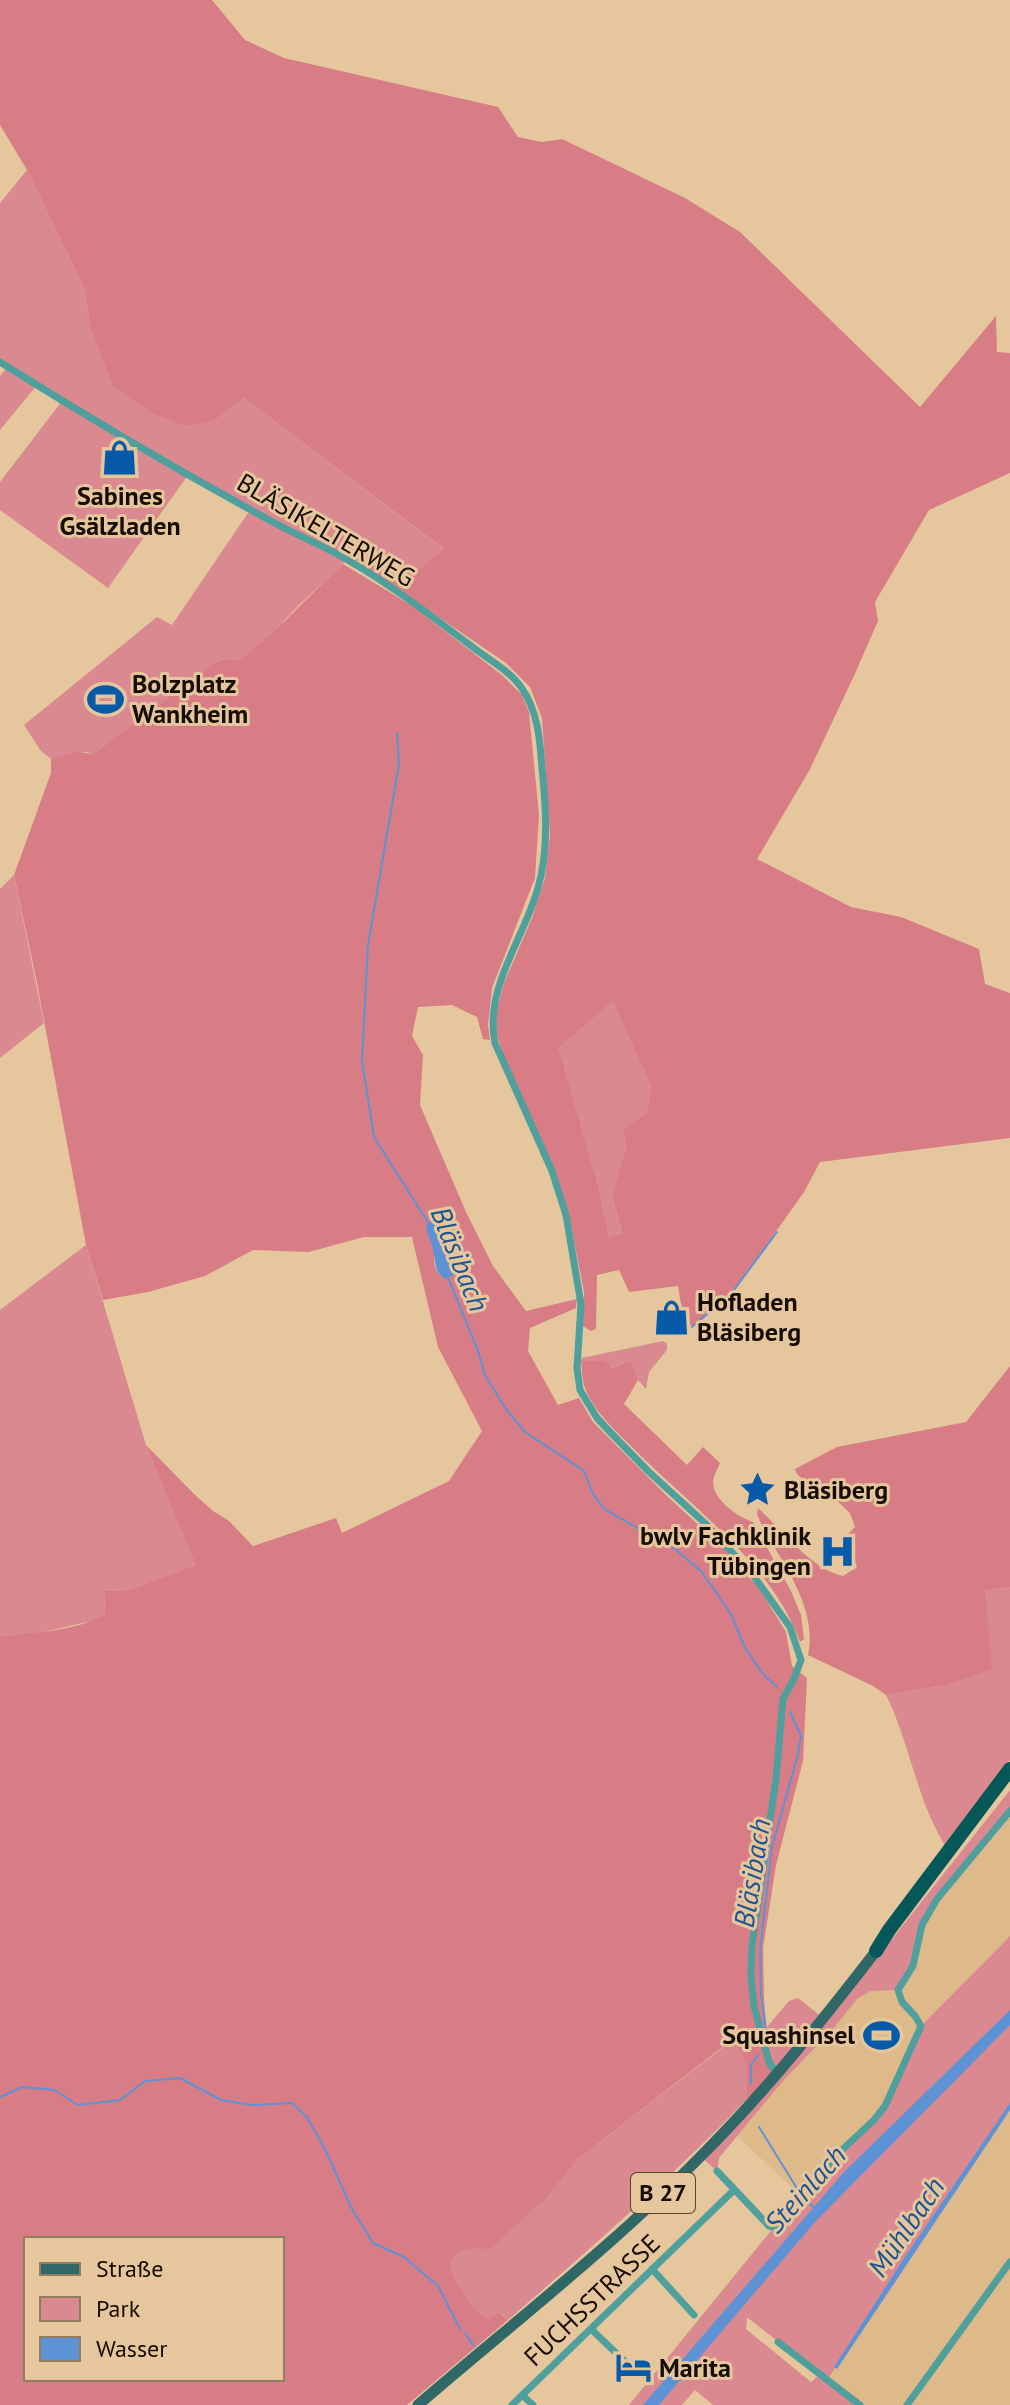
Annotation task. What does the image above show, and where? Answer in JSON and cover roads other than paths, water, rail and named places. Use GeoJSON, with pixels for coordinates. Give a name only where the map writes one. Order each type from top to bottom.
{"type":"FeatureCollection","features":[{"type":"Feature","properties":{"kind":"highway","name":"B 27"},"geometry":{"type":"LineString","coordinates":[[876,1951],[1010,1769]]}},
{"type":"Feature","properties":{"kind":"highway","name":"B 27"},"geometry":{"type":"LineString","coordinates":[[876,1951],[1010,1786]]}},
{"type":"Feature","properties":{"kind":"main road","name":"B 27"},"geometry":{"type":"LineString","coordinates":[[418,2405],[632,2222],[710,2147],[777,2074],[876,1951]]}},
{"type":"Feature","properties":{"kind":"street","name":"BLÄSIKELTERWEG"},"geometry":{"type":"LineString","coordinates":[[0,362],[251,510],[347,560],[418,606],[479,652],[519,684],[528,698],[536,717],[542,768],[545,851],[538,889],[501,982],[492,1028],[495,1043],[552,1171],[566,1215],[581,1304],[577,1368],[580,1390],[597,1418],[611,1433],[707,1525],[753,1575],[790,1627],[801,1660],[783,1699],[776,1779],[752,1945],[754,2006],[769,2062],[777,2074]]}},
{"type":"Feature","properties":{"kind":"street"},"geometry":{"type":"LineString","coordinates":[[717,2171],[769,2226],[774,2227],[885,2106],[921,2026],[902,2002],[898,1990],[913,1966],[922,1925],[951,1881],[1010,1811]]}},
{"type":"Feature","properties":{"kind":"street","name":"FUCHSSTRASSE"},"geometry":{"type":"LineString","coordinates":[[512,2405],[734,2190]]}},
{"type":"Feature","properties":{"kind":"street"},"geometry":{"type":"LineString","coordinates":[[907,2405],[1010,2262]]}},
{"type":"Feature","properties":{"kind":"street"},"geometry":{"type":"LineString","coordinates":[[652,2269],[694,2315]]}},
{"type":"Feature","properties":{"kind":"street"},"geometry":{"type":"LineString","coordinates":[[591,2329],[636,2372]]}},
{"type":"Feature","properties":{"kind":"street"},"geometry":{"type":"LineString","coordinates":[[778,2342],[860,2405]]}},
{"type":"Feature","properties":{"kind":"street"},"geometry":{"type":"LineString","coordinates":[[522,2395],[533,2405]]}},
{"type":"Feature","properties":{"kind":"water","name":"Bläsibach"},"geometry":{"type":"Polygon","coordinates":[[[433,1220],[446,1231],[460,1272],[445,1279],[436,1268],[426,1226],[433,1220]]]}},
{"type":"Feature","properties":{"kind":"water"},"geometry":{"type":"Polygon","coordinates":[[[1010,2010],[1010,2025],[815,2222],[659,2405],[643,2405],[845,2171],[1010,2010]]]}},
{"type":"Feature","properties":{"kind":"water"},"geometry":{"type":"Polygon","coordinates":[[[1010,2103],[1010,2110],[837,2369],[834,2367],[905,2257],[1010,2103]]]}},
{"type":"Feature","properties":{"kind":"waterway","name":"Bläsibach"},"geometry":{"type":"LineString","coordinates":[[397,733],[399,764],[368,945],[362,1061],[374,1137],[429,1224]]}},
{"type":"Feature","properties":{"kind":"waterway"},"geometry":{"type":"LineString","coordinates":[[692,1327],[731,1294],[777,1232]]}},
{"type":"Feature","properties":{"kind":"waterway","name":"Bläsibach"},"geometry":{"type":"LineString","coordinates":[[447,1275],[485,1375],[506,1409],[525,1432],[584,1471],[592,1492],[604,1509],[675,1549],[701,1571],[731,1614],[745,1648],[764,1675],[777,1687]]}},
{"type":"Feature","properties":{"kind":"waterway","name":"Bläsibach"},"geometry":{"type":"LineString","coordinates":[[768,2044],[761,1994],[760,1950],[772,1847],[801,1736],[790,1712]]}},
{"type":"Feature","properties":{"kind":"waterway","name":"Bläsibach"},"geometry":{"type":"LineString","coordinates":[[751,2084],[751,2065],[758,2055]]}},
{"type":"Feature","properties":{"kind":"waterway"},"geometry":{"type":"LineString","coordinates":[[0,2097],[22,2087],[54,2090],[78,2105],[120,2100],[145,2081],[180,2078],[221,2100],[252,2105],[292,2103],[307,2117],[352,2209],[373,2243],[404,2257],[438,2286],[460,2329]]}},
{"type":"Feature","properties":{"kind":"waterway","name":"Bläsibach"},"geometry":{"type":"LineString","coordinates":[[759,2127],[798,2190]]}},
{"type":"Feature","properties":{"kind":"waterway","name":"Bläsibach"},"geometry":{"type":"LineString","coordinates":[[807,2200],[814,2208]]}},
{"type":"Feature","properties":{"kind":"waterway"},"geometry":{"type":"LineString","coordinates":[[465,2333],[474,2346]]}},
{"type":"Feature","properties":{"kind":"place","name":"Sabines Gsälzladen"},"geometry":{"type":"Point","coordinates":[120,457]}},
{"type":"Feature","properties":{"kind":"place","name":"Bolzplatz Wankheim"},"geometry":{"type":"Point","coordinates":[106,699]}},
{"type":"Feature","properties":{"kind":"place","name":"Hofladen Bläsiberg"},"geometry":{"type":"Point","coordinates":[671,1317]}},
{"type":"Feature","properties":{"kind":"place","name":"Bläsiberg"},"geometry":{"type":"Point","coordinates":[758,1490]}},
{"type":"Feature","properties":{"kind":"place","name":"bwlv Fachklinik Tübingen"},"geometry":{"type":"Point","coordinates":[837,1551]}},
{"type":"Feature","properties":{"kind":"place","name":"Squashinsel"},"geometry":{"type":"Point","coordinates":[881,2035]}},
{"type":"Feature","properties":{"kind":"place","name":"Marita"},"geometry":{"type":"Point","coordinates":[633,2368]}},
{"type":"Feature","properties":{"kind":"water label","name":"Steinlach"},"geometry":{"type":"Point","coordinates":[805,2189]}},
{"type":"Feature","properties":{"kind":"water label","name":"Mühlbach"},"geometry":{"type":"Point","coordinates":[906,2227]}}]}
